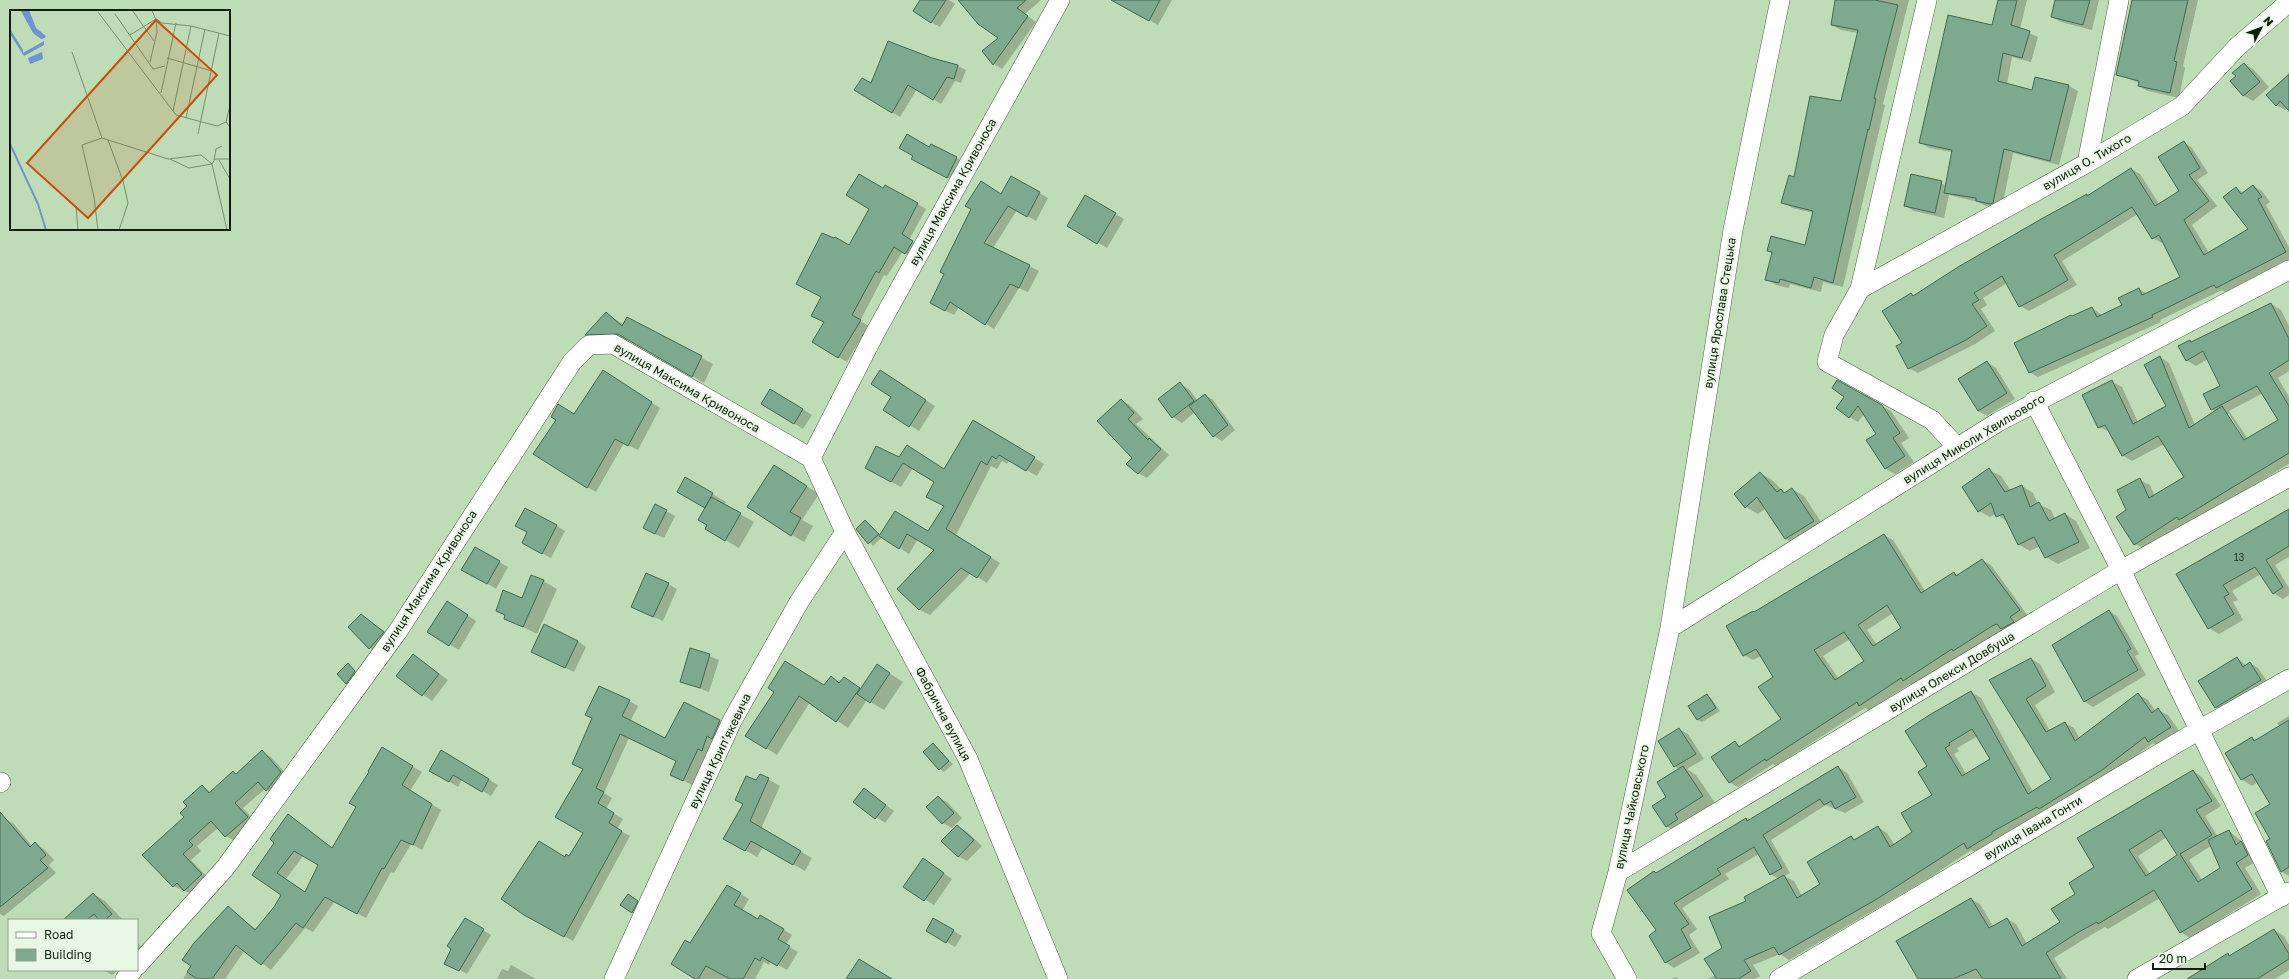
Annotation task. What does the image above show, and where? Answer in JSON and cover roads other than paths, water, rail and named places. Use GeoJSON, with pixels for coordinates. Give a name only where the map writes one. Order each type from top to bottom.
{"type":"FeatureCollection","features":[{"type":"Feature","properties":{"kind":"street","name":"вулиця Максима Кривоноса"},"geometry":{"type":"LineString","coordinates":[[138,965],[225,868],[398,631],[572,362],[590,345],[613,344],[811,458],[879,326],[1060,0]]}},
{"type":"Feature","properties":{"kind":"street","name":"вулиця Ярослава Стецька"},"geometry":{"type":"LineString","coordinates":[[1670,628],[1733,230],[1780,0]]}},
{"type":"Feature","properties":{"kind":"street"},"geometry":{"type":"LineString","coordinates":[[1927,0],[1860,289],[1834,334],[1827,362],[1932,420],[1957,447]]}},
{"type":"Feature","properties":{"kind":"street"},"geometry":{"type":"LineString","coordinates":[[2087,162],[2119,0]]}},
{"type":"Feature","properties":{"kind":"street","name":"вулиця О. Тихого"},"geometry":{"type":"LineString","coordinates":[[1860,289],[2087,162],[2182,106],[2238,47],[2289,2]]}},
{"type":"Feature","properties":{"kind":"street","name":"вулиця Миколи Хвильового"},"geometry":{"type":"LineString","coordinates":[[1670,628],[1957,447],[2034,401],[2289,270]]}},
{"type":"Feature","properties":{"kind":"street"},"geometry":{"type":"LineString","coordinates":[[2034,401],[2121,570],[2199,730],[2285,895],[2137,979]]}},
{"type":"Feature","properties":{"kind":"street","name":"Фабрична вулиця"},"geometry":{"type":"LineString","coordinates":[[811,458],[845,532],[968,759],[1058,979]]}},
{"type":"Feature","properties":{"kind":"street","name":"вулиця Олекси Довбуша"},"geometry":{"type":"LineString","coordinates":[[1618,872],[2121,570],[2289,477]]}},
{"type":"Feature","properties":{"kind":"street","name":"вулиця Крипʼякевича"},"geometry":{"type":"LineString","coordinates":[[614,979],[732,721],[799,602],[845,532]]}},
{"type":"Feature","properties":{"kind":"street","name":"вулиця Чайковського"},"geometry":{"type":"LineString","coordinates":[[1627,979],[1601,933],[1618,872],[1670,628]]}},
{"type":"Feature","properties":{"kind":"street","name":"вулиця Івана Гонти"},"geometry":{"type":"LineString","coordinates":[[1779,979],[2199,730],[2289,679]]}},
{"type":"Feature","properties":{"kind":"street"},"geometry":{"type":"LineString","coordinates":[[125,979],[133,971]]}}]}
